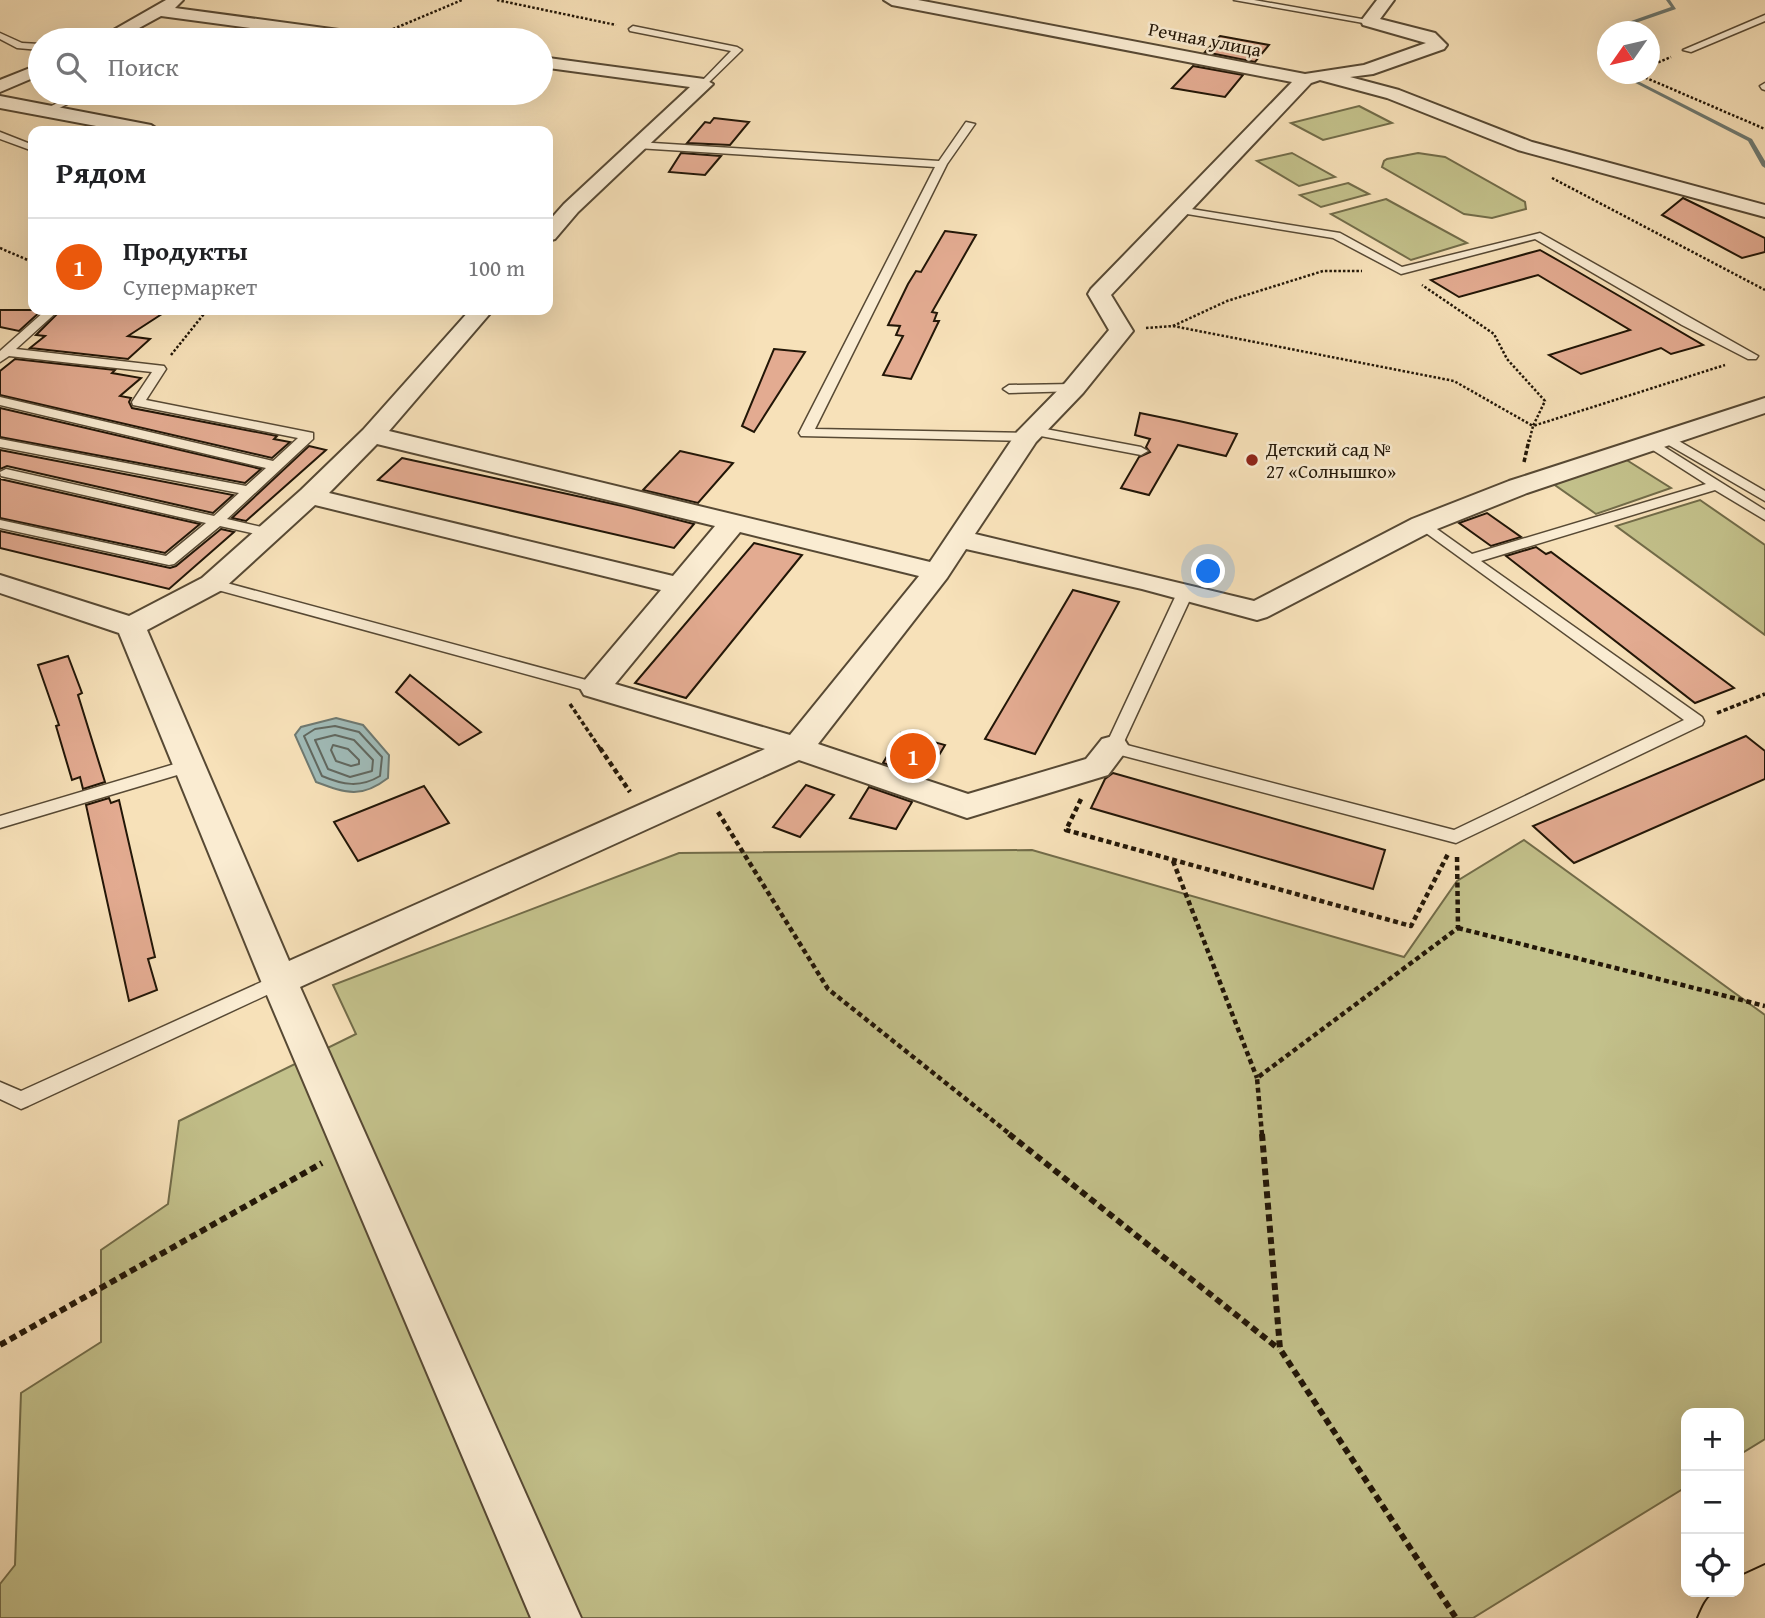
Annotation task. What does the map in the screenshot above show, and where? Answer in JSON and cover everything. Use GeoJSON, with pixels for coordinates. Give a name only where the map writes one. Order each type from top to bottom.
{"type":"FeatureCollection","features":[{"type":"Feature","properties":{"kind":"main road"},"geometry":{"type":"LineString","coordinates":[[1727,1618],[1765,1594]]}},
{"type":"Feature","properties":{"kind":"street"},"geometry":{"type":"LineString","coordinates":[[128,28],[177,0]]}},
{"type":"Feature","properties":{"kind":"street","name":"Речная улица"},"geometry":{"type":"LineString","coordinates":[[892,0],[1312,77]]}},
{"type":"Feature","properties":{"kind":"street"},"geometry":{"type":"LineString","coordinates":[[279,981],[797,748],[937,572],[1031,434],[1121,331],[1099,294],[1312,77],[1367,70],[1438,45],[1429,37],[1368,21],[1386,0]]}},
{"type":"Feature","properties":{"kind":"street"},"geometry":{"type":"LineString","coordinates":[[160,11],[304,28]]}},
{"type":"Feature","properties":{"kind":"street"},"geometry":{"type":"LineString","coordinates":[[553,64],[704,85]]}},
{"type":"Feature","properties":{"kind":"street"},"geometry":{"type":"LineString","coordinates":[[0,87],[28,74]]}},
{"type":"Feature","properties":{"kind":"street"},"geometry":{"type":"LineString","coordinates":[[1312,77],[1393,94],[1525,146],[1765,211]]}},
{"type":"Feature","properties":{"kind":"street"},"geometry":{"type":"LineString","coordinates":[[553,229],[571,208],[637,145],[704,85]]}},
{"type":"Feature","properties":{"kind":"street"},"geometry":{"type":"LineString","coordinates":[[0,102],[125,126]]}},
{"type":"Feature","properties":{"kind":"street"},"geometry":{"type":"LineString","coordinates":[[553,205],[571,208]]}},
{"type":"Feature","properties":{"kind":"street"},"geometry":{"type":"LineString","coordinates":[[0,584],[131,626],[212,584],[310,496],[372,435],[478,315]]}},
{"type":"Feature","properties":{"kind":"street"},"geometry":{"type":"LineString","coordinates":[[959,539],[1257,611],[1422,525],[1518,487],[1765,405]]}},
{"type":"Feature","properties":{"kind":"street"},"geometry":{"type":"LineString","coordinates":[[372,435],[937,572]]}},
{"type":"Feature","properties":{"kind":"street"},"geometry":{"type":"LineString","coordinates":[[310,496],[680,586]]}},
{"type":"Feature","properties":{"kind":"street"},"geometry":{"type":"LineString","coordinates":[[732,524],[595,688],[797,748],[967,806],[1105,757]]}},
{"type":"Feature","properties":{"kind":"street"},"geometry":{"type":"LineString","coordinates":[[131,626],[279,981],[556,1618]]}},
{"type":"Feature","properties":{"kind":"lane"},"geometry":{"type":"LineString","coordinates":[[1238,0],[1368,21]]}},
{"type":"Feature","properties":{"kind":"lane"},"geometry":{"type":"LineString","coordinates":[[1688,50],[1765,19]]}},
{"type":"Feature","properties":{"kind":"lane"},"geometry":{"type":"LineString","coordinates":[[633,29],[737,50],[704,85]]}},
{"type":"Feature","properties":{"kind":"lane"},"geometry":{"type":"LineString","coordinates":[[0,36],[20,46],[28,46]]}},
{"type":"Feature","properties":{"kind":"lane"},"geometry":{"type":"LineString","coordinates":[[46,111],[59,105]]}},
{"type":"Feature","properties":{"kind":"lane"},"geometry":{"type":"LineString","coordinates":[[970,124],[942,164],[806,433],[1031,434],[1141,451]]}},
{"type":"Feature","properties":{"kind":"lane"},"geometry":{"type":"LineString","coordinates":[[0,135],[28,146]]}},
{"type":"Feature","properties":{"kind":"lane"},"geometry":{"type":"LineString","coordinates":[[637,145],[942,164]]}},
{"type":"Feature","properties":{"kind":"lane"},"geometry":{"type":"LineString","coordinates":[[1179,210],[1297,227],[1335,236],[1401,271],[1536,235],[1686,322],[1752,356]]}},
{"type":"Feature","properties":{"kind":"lane"},"geometry":{"type":"LineString","coordinates":[[3,355],[47,315]]}},
{"type":"Feature","properties":{"kind":"lane"},"geometry":{"type":"LineString","coordinates":[[0,524],[169,561],[217,521],[308,436],[138,402],[160,369],[3,355]]}},
{"type":"Feature","properties":{"kind":"lane"},"geometry":{"type":"LineString","coordinates":[[1009,389],[1074,387]]}},
{"type":"Feature","properties":{"kind":"lane"},"geometry":{"type":"LineString","coordinates":[[0,401],[277,466]]}},
{"type":"Feature","properties":{"kind":"lane"},"geometry":{"type":"LineString","coordinates":[[1657,440],[1717,485],[1765,516]]}},
{"type":"Feature","properties":{"kind":"lane"},"geometry":{"type":"LineString","coordinates":[[1657,440],[1765,497]]}},
{"type":"Feature","properties":{"kind":"lane"},"geometry":{"type":"LineString","coordinates":[[0,443],[249,491]]}},
{"type":"Feature","properties":{"kind":"lane"},"geometry":{"type":"LineString","coordinates":[[6,473],[269,533]]}},
{"type":"Feature","properties":{"kind":"lane"},"geometry":{"type":"LineString","coordinates":[[1471,559],[1717,485]]}},
{"type":"Feature","properties":{"kind":"lane"},"geometry":{"type":"LineString","coordinates":[[1185,593],[1105,757],[1457,837],[1696,721],[1422,525]]}},
{"type":"Feature","properties":{"kind":"lane"},"geometry":{"type":"LineString","coordinates":[[212,584],[595,688]]}},
{"type":"Feature","properties":{"kind":"lane"},"geometry":{"type":"LineString","coordinates":[[0,822],[188,766]]}},
{"type":"Feature","properties":{"kind":"lane"},"geometry":{"type":"LineString","coordinates":[[0,1090],[21,1100],[279,981]]}},
{"type":"Feature","properties":{"kind":"path"},"geometry":{"type":"LineString","coordinates":[[394,28],[402,22],[463,0]]}},
{"type":"Feature","properties":{"kind":"path"},"geometry":{"type":"LineString","coordinates":[[497,0],[633,29]]}},
{"type":"Feature","properties":{"kind":"path"},"geometry":{"type":"LineString","coordinates":[[1660,84],[1765,129]]}},
{"type":"Feature","properties":{"kind":"path"},"geometry":{"type":"LineString","coordinates":[[1549,176],[1765,290]]}},
{"type":"Feature","properties":{"kind":"path"},"geometry":{"type":"LineString","coordinates":[[0,248],[28,260]]}},
{"type":"Feature","properties":{"kind":"path"},"geometry":{"type":"LineString","coordinates":[[1173,326],[1227,301],[1323,271],[1401,271],[1494,334],[1507,359],[1545,401],[1533,426],[1518,487]]}},
{"type":"Feature","properties":{"kind":"path"},"geometry":{"type":"LineString","coordinates":[[160,369],[203,315]]}},
{"type":"Feature","properties":{"kind":"path"},"geometry":{"type":"LineString","coordinates":[[1121,331],[1173,326],[1454,381],[1533,426],[1752,356]]}},
{"type":"Feature","properties":{"kind":"path"},"geometry":{"type":"LineString","coordinates":[[551,676],[646,816]]}},
{"type":"Feature","properties":{"kind":"path"},"geometry":{"type":"LineString","coordinates":[[1696,721],[1765,694]]}},
{"type":"Feature","properties":{"kind":"path"},"geometry":{"type":"LineString","coordinates":[[1105,757],[1066,830],[1412,926],[1457,837]]}},
{"type":"Feature","properties":{"kind":"path"},"geometry":{"type":"LineString","coordinates":[[704,790],[828,989],[1280,1349],[1455,1618]]}},
{"type":"Feature","properties":{"kind":"path"},"geometry":{"type":"LineString","coordinates":[[1457,837],[1458,928]]}},
{"type":"Feature","properties":{"kind":"path"},"geometry":{"type":"LineString","coordinates":[[1173,860],[1257,1079],[1280,1349]]}},
{"type":"Feature","properties":{"kind":"path"},"geometry":{"type":"LineString","coordinates":[[1458,928],[1765,1006]]}},
{"type":"Feature","properties":{"kind":"path"},"geometry":{"type":"LineString","coordinates":[[1257,1079],[1458,928]]}},
{"type":"Feature","properties":{"kind":"path"},"geometry":{"type":"LineString","coordinates":[[0,1345],[351,1147]]}},
{"type":"Feature","properties":{"kind":"shaded area"},"geometry":{"type":"Polygon","coordinates":[[[1359,106],[1392,123],[1323,140],[1291,123],[1359,106]]]}},
{"type":"Feature","properties":{"kind":"shaded area"},"geometry":{"type":"Polygon","coordinates":[[[1292,153],[1335,177],[1299,186],[1257,161],[1292,153]]]}},
{"type":"Feature","properties":{"kind":"shaded area"},"geometry":{"type":"Polygon","coordinates":[[[1418,153],[1445,157],[1525,202],[1526,209],[1492,218],[1464,214],[1382,167],[1387,159],[1418,153]]]}},
{"type":"Feature","properties":{"kind":"shaded area"},"geometry":{"type":"Polygon","coordinates":[[[1348,183],[1369,194],[1321,207],[1300,195],[1348,183]]]}},
{"type":"Feature","properties":{"kind":"shaded area"},"geometry":{"type":"Polygon","coordinates":[[[1386,199],[1467,243],[1411,260],[1331,214],[1386,199]]]}},
{"type":"Feature","properties":{"kind":"shaded area"},"geometry":{"type":"Polygon","coordinates":[[[1625,459],[1671,488],[1596,514],[1552,483],[1625,459]]]}},
{"type":"Feature","properties":{"kind":"shaded area"},"geometry":{"type":"Polygon","coordinates":[[[1700,500],[1765,545],[1765,635],[1616,526],[1700,500]]]}},
{"type":"Feature","properties":{"kind":"shaded area"},"geometry":{"type":"Polygon","coordinates":[[[1524,840],[1765,1015],[1765,1439],[1744,1452],[1744,1408],[1681,1408],[1681,1490],[1473,1618],[0,1618],[0,1584],[15,1565],[21,1393],[101,1342],[101,1250],[168,1204],[179,1121],[356,1034],[333,985],[679,853],[1032,850],[1404,957],[1457,881],[1524,840]]]}},
{"type":"Feature","properties":{"kind":"water"},"geometry":{"type":"Polygon","coordinates":[[[336,718],[363,725],[389,755],[388,778],[370,789],[353,792],[316,782],[295,735],[301,727],[336,718]]]}},
{"type":"Feature","properties":{"kind":"building"},"geometry":{"type":"Polygon","coordinates":[[[1220,36],[1269,45],[1255,62],[1205,52],[1220,36]]]}},
{"type":"Feature","properties":{"kind":"building"},"geometry":{"type":"Polygon","coordinates":[[[1193,66],[1243,75],[1225,97],[1172,88],[1193,66]]]}},
{"type":"Feature","properties":{"kind":"building"},"geometry":{"type":"Polygon","coordinates":[[[714,118],[749,122],[730,145],[687,143],[705,122],[710,123],[714,118]]]}},
{"type":"Feature","properties":{"kind":"building"},"geometry":{"type":"Polygon","coordinates":[[[681,153],[721,156],[705,175],[669,172],[681,153]]]}},
{"type":"Feature","properties":{"kind":"building"},"geometry":{"type":"Polygon","coordinates":[[[1683,198],[1765,238],[1765,252],[1742,258],[1662,215],[1683,198]]]}},
{"type":"Feature","properties":{"kind":"building"},"geometry":{"type":"Polygon","coordinates":[[[945,231],[976,235],[932,312],[937,313],[934,321],[939,321],[911,379],[883,375],[903,336],[896,335],[900,326],[888,325],[908,284],[916,271],[921,272],[945,231]]]}},
{"type":"Feature","properties":{"kind":"building"},"geometry":{"type":"Polygon","coordinates":[[[1540,250],[1703,345],[1671,354],[1661,348],[1581,374],[1549,355],[1630,330],[1538,275],[1459,297],[1431,280],[1540,250]]]}},
{"type":"Feature","properties":{"kind":"building"},"geometry":{"type":"Polygon","coordinates":[[[0,310],[28,310],[28,315],[37,315],[19,331],[0,327],[0,310]]]}},
{"type":"Feature","properties":{"kind":"building"},"geometry":{"type":"Polygon","coordinates":[[[56,315],[160,315],[128,336],[150,339],[128,359],[30,348],[45,336],[36,335],[56,315]]]}},
{"type":"Feature","properties":{"kind":"building"},"geometry":{"type":"Polygon","coordinates":[[[774,349],[805,352],[754,432],[742,426],[774,349]]]}},
{"type":"Feature","properties":{"kind":"building"},"geometry":{"type":"Polygon","coordinates":[[[15,359],[115,370],[112,373],[141,378],[120,396],[131,398],[129,402],[132,408],[277,436],[274,439],[290,442],[272,458],[0,395],[0,371],[15,359]]]}},
{"type":"Feature","properties":{"kind":"building"},"geometry":{"type":"Polygon","coordinates":[[[0,408],[261,469],[245,483],[0,437],[0,408]]]}},
{"type":"Feature","properties":{"kind":"building"},"geometry":{"type":"Polygon","coordinates":[[[1140,413],[1237,434],[1226,456],[1178,445],[1149,495],[1121,488],[1139,457],[1150,452],[1146,447],[1150,439],[1135,435],[1140,413]]]}},
{"type":"Feature","properties":{"kind":"building"},"geometry":{"type":"Polygon","coordinates":[[[309,446],[326,450],[246,521],[232,518],[309,446]]]}},
{"type":"Feature","properties":{"kind":"building"},"geometry":{"type":"Polygon","coordinates":[[[0,450],[233,495],[213,513],[7,466],[0,469],[0,450]]]}},
{"type":"Feature","properties":{"kind":"building"},"geometry":{"type":"Polygon","coordinates":[[[680,451],[733,463],[698,503],[643,490],[680,451]]]}},
{"type":"Feature","properties":{"kind":"building"},"geometry":{"type":"Polygon","coordinates":[[[402,458],[694,524],[674,548],[378,480],[402,458]]]}},
{"type":"Feature","properties":{"kind":"building"},"geometry":{"type":"Polygon","coordinates":[[[0,479],[200,524],[165,553],[0,518],[0,479]]]}},
{"type":"Feature","properties":{"kind":"building"},"geometry":{"type":"Polygon","coordinates":[[[1487,513],[1521,537],[1491,546],[1459,523],[1487,513]]]}},
{"type":"Feature","properties":{"kind":"building"},"geometry":{"type":"Polygon","coordinates":[[[221,529],[234,532],[169,589],[0,548],[0,531],[170,568],[221,529]]]}},
{"type":"Feature","properties":{"kind":"building"},"geometry":{"type":"Polygon","coordinates":[[[754,543],[802,555],[686,698],[635,683],[754,543]]]}},
{"type":"Feature","properties":{"kind":"building"},"geometry":{"type":"Polygon","coordinates":[[[1536,547],[1546,554],[1551,552],[1734,688],[1695,703],[1506,556],[1536,547]]]}},
{"type":"Feature","properties":{"kind":"building"},"geometry":{"type":"Polygon","coordinates":[[[1073,590],[1119,602],[1035,754],[985,739],[1073,590]]]}},
{"type":"Feature","properties":{"kind":"building"},"geometry":{"type":"Polygon","coordinates":[[[68,656],[82,693],[78,695],[105,782],[83,789],[80,777],[72,780],[56,726],[59,725],[38,665],[68,656]]]}},
{"type":"Feature","properties":{"kind":"building"},"geometry":{"type":"Polygon","coordinates":[[[410,675],[481,732],[459,745],[396,692],[410,675]]]}},
{"type":"Feature","properties":{"kind":"building"},"geometry":{"type":"Polygon","coordinates":[[[901,733],[945,745],[926,777],[883,763],[901,733]]]}},
{"type":"Feature","properties":{"kind":"building"},"geometry":{"type":"Polygon","coordinates":[[[1746,736],[1765,751],[1765,779],[1574,863],[1533,826],[1746,736]]]}},
{"type":"Feature","properties":{"kind":"building"},"geometry":{"type":"Polygon","coordinates":[[[1113,773],[1385,850],[1373,889],[1091,808],[1105,779],[1113,773]]]}},
{"type":"Feature","properties":{"kind":"building"},"geometry":{"type":"Polygon","coordinates":[[[806,785],[834,795],[800,837],[773,827],[806,785]]]}},
{"type":"Feature","properties":{"kind":"building"},"geometry":{"type":"Polygon","coordinates":[[[424,786],[449,823],[358,861],[334,822],[424,786]]]}},
{"type":"Feature","properties":{"kind":"building"},"geometry":{"type":"Polygon","coordinates":[[[869,787],[912,802],[896,829],[850,818],[869,787]]]}},
{"type":"Feature","properties":{"kind":"building"},"geometry":{"type":"Polygon","coordinates":[[[109,798],[111,803],[119,800],[155,957],[148,959],[157,990],[129,1001],[86,805],[109,798]]]}},
{"type":"Feature","properties":{"kind":"waterway"},"geometry":{"type":"LineString","coordinates":[[1636,21],[1674,8],[1668,0]]}},
{"type":"Feature","properties":{"kind":"waterway"},"geometry":{"type":"LineString","coordinates":[[1641,84],[1750,140],[1765,166]]}},
{"type":"Feature","properties":{"kind":"place","name":"Детский сад № 27 «Солнышко»"},"geometry":{"type":"Point","coordinates":[1252,460]}},
{"type":"Feature","properties":{"kind":"place","name":"Продукты"},"geometry":{"type":"Point","coordinates":[913,756]}}]}
